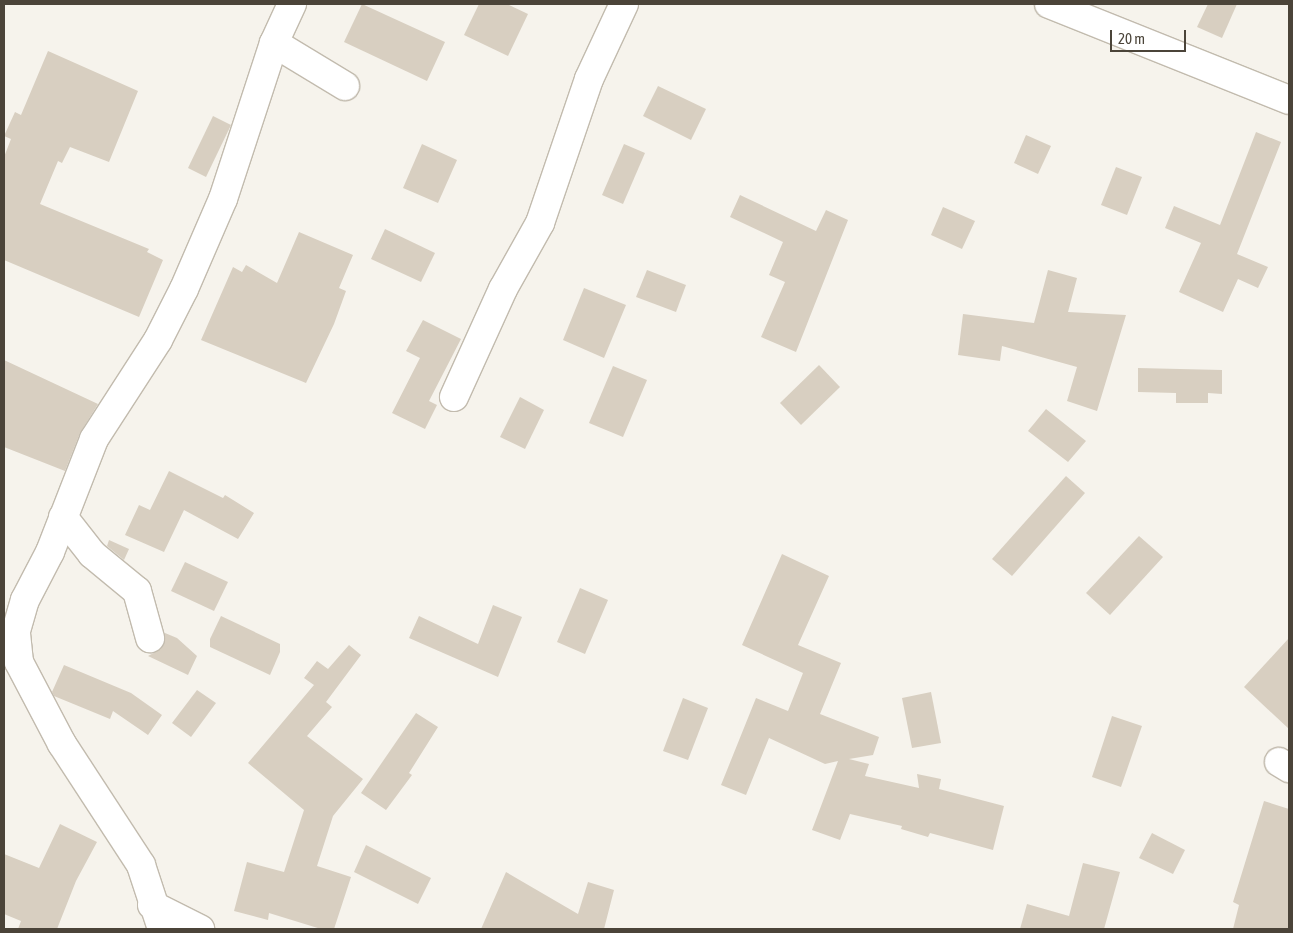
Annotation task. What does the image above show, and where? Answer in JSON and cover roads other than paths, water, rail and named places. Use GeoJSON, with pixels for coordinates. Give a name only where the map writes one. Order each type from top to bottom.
{"type":"FeatureCollection","features":[{"type":"Feature","properties":{"kind":"street"},"geometry":{"type":"LineString","coordinates":[[200,929],[157,917],[141,866],[11,665],[16,631],[25,600],[50,552],[94,440],[158,340],[184,289],[222,199],[274,43],[292,4]]}},
{"type":"Feature","properties":{"kind":"street"},"geometry":{"type":"LineString","coordinates":[[454,397],[503,289],[540,223],[590,79],[624,4]]}},
{"type":"Feature","properties":{"kind":"street"},"geometry":{"type":"LineString","coordinates":[[1049,4],[1289,100]]}},
{"type":"Feature","properties":{"kind":"street"},"geometry":{"type":"LineString","coordinates":[[274,43],[345,86]]}},
{"type":"Feature","properties":{"kind":"street"},"geometry":{"type":"LineString","coordinates":[[63,517],[92,554],[136,591],[150,638]]}}]}
